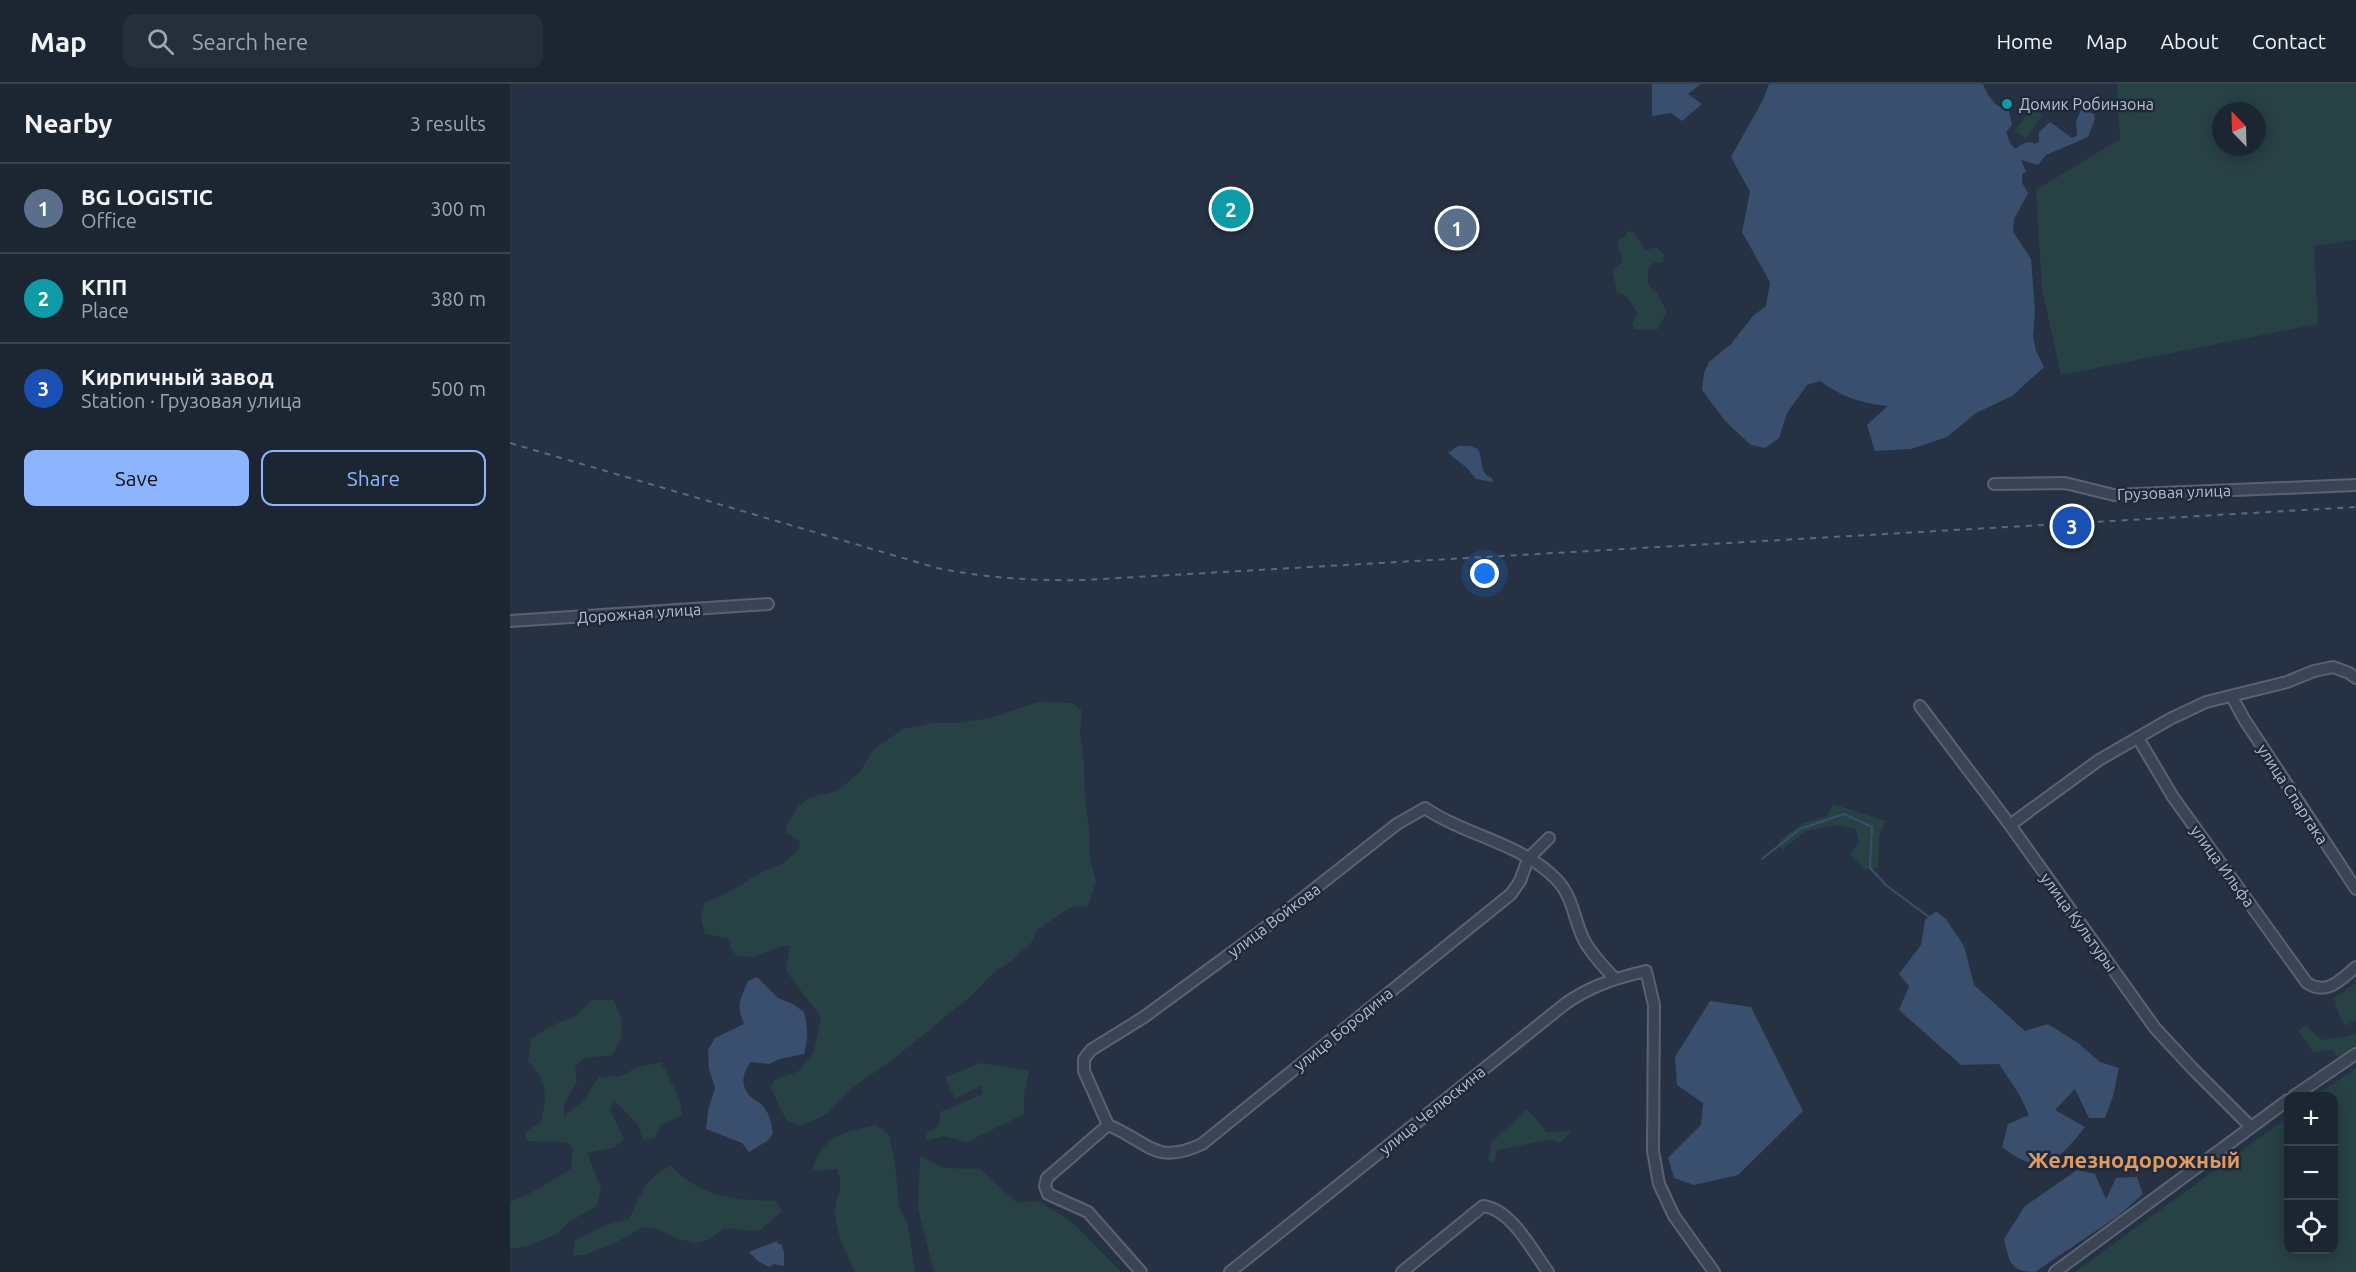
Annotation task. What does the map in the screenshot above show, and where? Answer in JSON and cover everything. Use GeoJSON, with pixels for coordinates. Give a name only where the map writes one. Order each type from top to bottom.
{"type":"FeatureCollection","features":[{"type":"Feature","properties":{"kind":"street","name":"Грузовая улица"},"geometry":{"type":"LineString","coordinates":[[1994,484],[2065,483],[2114,495],[2356,485]]}},
{"type":"Feature","properties":{"kind":"street","name":"Дорожная улица"},"geometry":{"type":"LineString","coordinates":[[510,621],[768,604]]}},
{"type":"Feature","properties":{"kind":"street"},"geometry":{"type":"LineString","coordinates":[[2010,825],[2099,760],[2170,719],[2206,702],[2287,682],[2314,671],[2333,667],[2352,676]]}},
{"type":"Feature","properties":{"kind":"street","name":"улица Спартака"},"geometry":{"type":"LineString","coordinates":[[2232,697],[2244,719],[2356,889]]}},
{"type":"Feature","properties":{"kind":"street","name":"улица Культуры"},"geometry":{"type":"LineString","coordinates":[[1920,706],[2010,825],[2155,1028],[2251,1127]]}},
{"type":"Feature","properties":{"kind":"street","name":"улица Ильфа"},"geometry":{"type":"LineString","coordinates":[[2139,738],[2173,797],[2302,977],[2315,988],[2333,985],[2356,967]]}},
{"type":"Feature","properties":{"kind":"street","name":"улица Войкова"},"geometry":{"type":"LineString","coordinates":[[1108,1125],[1084,1071],[1084,1059],[1091,1050],[1144,1017],[1257,934],[1397,824],[1425,808],[1455,825],[1486,836],[1528,859]]}},
{"type":"Feature","properties":{"kind":"street","name":"улица Бородина"},"geometry":{"type":"LineString","coordinates":[[1108,1125],[1122,1131],[1143,1146],[1166,1154],[1184,1152],[1202,1144],[1511,894],[1520,881],[1528,859],[1549,838]]}},
{"type":"Feature","properties":{"kind":"street"},"geometry":{"type":"LineString","coordinates":[[1528,859],[1544,868],[1565,889],[1584,941],[1614,978]]}},
{"type":"Feature","properties":{"kind":"street","name":"улица Челюскина"},"geometry":{"type":"LineString","coordinates":[[1230,1272],[1565,1004],[1592,987],[1614,978],[1646,971],[1654,1005],[1653,1151],[1659,1184],[1674,1216],[1714,1272]]}},
{"type":"Feature","properties":{"kind":"street"},"geometry":{"type":"LineString","coordinates":[[2300,1092],[2356,1054]]}},
{"type":"Feature","properties":{"kind":"street"},"geometry":{"type":"LineString","coordinates":[[2055,1272],[2284,1104]]}},
{"type":"Feature","properties":{"kind":"street"},"geometry":{"type":"LineString","coordinates":[[1108,1125],[1047,1178],[1044,1186],[1048,1194],[1088,1212],[1141,1272]]}},
{"type":"Feature","properties":{"kind":"street"},"geometry":{"type":"LineString","coordinates":[[1402,1272],[1483,1206],[1494,1207],[1508,1217],[1548,1272]]}},
{"type":"Feature","properties":{"kind":"green space"},"geometry":{"type":"Polygon","coordinates":[[[2117,84],[2356,84],[2356,240],[2314,246],[2318,324],[2061,375],[2042,289],[2036,190],[2120,139],[2117,84]]]}},
{"type":"Feature","properties":{"kind":"green space"},"geometry":{"type":"Polygon","coordinates":[[[2032,108],[2042,116],[2026,139],[2015,131],[2032,108]]]}},
{"type":"Feature","properties":{"kind":"green space"},"geometry":{"type":"Polygon","coordinates":[[[1633,231],[1645,250],[1657,247],[1664,255],[1663,262],[1653,263],[1648,268],[1648,282],[1667,312],[1657,330],[1635,329],[1632,323],[1638,313],[1627,297],[1617,292],[1612,271],[1623,259],[1617,246],[1619,240],[1626,236],[1626,232],[1633,231]]]}},
{"type":"Feature","properties":{"kind":"green space"},"geometry":{"type":"Polygon","coordinates":[[[1038,702],[1073,703],[1082,711],[1080,731],[1085,799],[1090,859],[1096,881],[1088,906],[1069,908],[1037,930],[1031,943],[1011,961],[993,973],[972,995],[892,1060],[852,1088],[827,1114],[801,1126],[786,1120],[771,1088],[774,1080],[799,1071],[814,1051],[821,1017],[786,971],[790,946],[782,946],[753,957],[737,956],[731,949],[728,938],[705,934],[701,919],[705,902],[728,893],[761,872],[782,864],[800,849],[799,841],[787,833],[786,826],[798,807],[808,798],[837,791],[860,772],[873,750],[903,729],[932,723],[958,723],[991,718],[1038,702]]]}},
{"type":"Feature","properties":{"kind":"green space"},"geometry":{"type":"Polygon","coordinates":[[[1833,804],[1885,821],[1879,837],[1878,868],[1864,869],[1850,854],[1859,842],[1856,829],[1838,825],[1806,831],[1783,849],[1778,846],[1780,840],[1803,823],[1827,816],[1833,804]]]}},
{"type":"Feature","properties":{"kind":"green space"},"geometry":{"type":"Polygon","coordinates":[[[2356,983],[2356,1019],[2346,1026],[2340,1018],[2334,998],[2356,983]]]}},
{"type":"Feature","properties":{"kind":"green space"},"geometry":{"type":"Polygon","coordinates":[[[593,1000],[613,1000],[620,1015],[622,1027],[620,1040],[613,1055],[584,1058],[575,1067],[577,1082],[564,1104],[564,1117],[583,1101],[599,1077],[620,1076],[639,1067],[661,1062],[680,1100],[682,1115],[661,1125],[655,1138],[643,1140],[638,1125],[614,1100],[610,1110],[624,1139],[615,1147],[587,1153],[601,1188],[597,1206],[569,1222],[557,1234],[527,1246],[510,1249],[510,1202],[536,1190],[571,1169],[573,1148],[567,1142],[527,1141],[525,1133],[541,1121],[545,1096],[539,1075],[528,1061],[531,1039],[551,1026],[575,1016],[593,1000]]]}},
{"type":"Feature","properties":{"kind":"green space"},"geometry":{"type":"Polygon","coordinates":[[[2306,1025],[2321,1040],[2349,1036],[2356,1032],[2356,1048],[2339,1060],[2332,1050],[2313,1052],[2298,1031],[2306,1025]]]}},
{"type":"Feature","properties":{"kind":"green space"},"geometry":{"type":"Polygon","coordinates":[[[981,1063],[1029,1071],[1024,1094],[1024,1114],[967,1142],[943,1136],[926,1141],[927,1133],[939,1126],[940,1112],[983,1094],[981,1086],[955,1099],[945,1077],[981,1063]]]}},
{"type":"Feature","properties":{"kind":"green space"},"geometry":{"type":"Polygon","coordinates":[[[2356,1068],[2356,1272],[2075,1272],[2284,1120],[2284,1254],[2338,1254],[2338,1092],[2322,1092],[2356,1068]]]}},
{"type":"Feature","properties":{"kind":"green space"},"geometry":{"type":"Polygon","coordinates":[[[1527,1109],[1547,1132],[1571,1131],[1560,1143],[1552,1139],[1497,1150],[1494,1163],[1488,1160],[1492,1142],[1527,1109]]]}},
{"type":"Feature","properties":{"kind":"green space"},"geometry":{"type":"Polygon","coordinates":[[[876,1125],[889,1135],[895,1164],[899,1206],[908,1226],[915,1272],[855,1272],[842,1242],[835,1217],[840,1186],[837,1169],[812,1171],[816,1159],[828,1142],[844,1133],[876,1125]]]}},
{"type":"Feature","properties":{"kind":"green space"},"geometry":{"type":"Polygon","coordinates":[[[920,1156],[943,1168],[980,1169],[1017,1203],[1039,1201],[1074,1224],[1121,1272],[934,1272],[918,1208],[920,1156]]]}},
{"type":"Feature","properties":{"kind":"green space"},"geometry":{"type":"Polygon","coordinates":[[[671,1166],[683,1177],[707,1191],[731,1198],[775,1201],[782,1211],[759,1231],[724,1228],[708,1240],[695,1243],[676,1238],[657,1229],[643,1227],[613,1244],[584,1255],[573,1255],[575,1240],[606,1225],[629,1219],[649,1181],[671,1166]]]}},
{"type":"Feature","properties":{"kind":"water"},"geometry":{"type":"Polygon","coordinates":[[[1652,84],[1701,84],[1688,94],[1702,104],[1682,121],[1671,113],[1652,116],[1652,84]]]}},
{"type":"Feature","properties":{"kind":"water"},"geometry":{"type":"Polygon","coordinates":[[[1769,84],[1983,84],[1993,101],[2009,111],[2012,125],[2006,132],[2011,145],[2016,149],[2025,143],[2039,142],[2039,132],[2050,122],[2072,138],[2077,136],[2076,121],[2081,110],[2094,114],[2095,119],[2088,137],[2046,155],[2038,165],[2021,160],[2026,172],[2022,174],[2022,183],[2028,193],[2014,219],[2013,232],[2031,259],[2035,311],[2033,336],[2036,351],[2044,367],[2012,396],[1976,413],[1947,437],[1911,449],[1875,451],[1867,425],[1888,406],[1852,398],[1820,381],[1807,385],[1787,413],[1779,438],[1765,448],[1751,445],[1726,422],[1702,390],[1704,373],[1709,362],[1731,344],[1753,316],[1766,306],[1770,282],[1742,232],[1750,192],[1731,157],[1763,100],[1769,84]]]}},
{"type":"Feature","properties":{"kind":"water"},"geometry":{"type":"Polygon","coordinates":[[[1458,446],[1478,449],[1483,470],[1493,482],[1476,479],[1466,467],[1448,453],[1458,446]]]}},
{"type":"Feature","properties":{"kind":"water"},"geometry":{"type":"Polygon","coordinates":[[[1936,911],[1946,919],[1964,946],[1974,985],[2025,1031],[2048,1024],[2078,1043],[2100,1062],[2119,1068],[2105,1118],[2089,1118],[2075,1089],[2055,1110],[2085,1127],[2066,1149],[2048,1162],[2039,1164],[2028,1162],[2002,1147],[2008,1124],[2029,1115],[2019,1094],[1999,1064],[1961,1065],[1899,1010],[1909,986],[1899,974],[1921,945],[1925,920],[1936,911]]]}},
{"type":"Feature","properties":{"kind":"water"},"geometry":{"type":"Polygon","coordinates":[[[757,977],[778,998],[793,1004],[804,1012],[807,1038],[804,1054],[769,1064],[751,1062],[746,1071],[744,1084],[747,1093],[765,1109],[773,1134],[767,1141],[749,1152],[742,1143],[706,1129],[708,1111],[715,1088],[709,1069],[708,1050],[715,1038],[744,1024],[740,1012],[741,998],[748,981],[757,977]]]}},
{"type":"Feature","properties":{"kind":"water"},"geometry":{"type":"Polygon","coordinates":[[[1710,1001],[1751,1007],[1803,1111],[1738,1175],[1694,1185],[1674,1178],[1668,1158],[1701,1125],[1703,1103],[1677,1085],[1675,1057],[1710,1001]]]}},
{"type":"Feature","properties":{"kind":"water"},"geometry":{"type":"Polygon","coordinates":[[[2077,1170],[2095,1174],[2106,1199],[2116,1178],[2137,1177],[2143,1194],[2118,1216],[2035,1272],[2020,1270],[2009,1259],[2004,1239],[2025,1206],[2077,1170]]]}},
{"type":"Feature","properties":{"kind":"water"},"geometry":{"type":"Polygon","coordinates":[[[777,1241],[784,1252],[784,1266],[774,1264],[769,1267],[749,1252],[777,1241]]]}},
{"type":"Feature","properties":{"kind":"waterway"},"geometry":{"type":"LineString","coordinates":[[1762,859],[1800,829],[1844,814],[1872,827],[1870,868],[1887,886],[1929,919]]}},
{"type":"Feature","properties":{"kind":"railway"},"geometry":{"type":"LineString","coordinates":[[510,443],[937,568],[1010,578],[1047,580],[1084,580],[2356,507]]}},
{"type":"Feature","properties":{"kind":"place","name":"Домик Робинзона"},"geometry":{"type":"Point","coordinates":[2007,104]}},
{"type":"Feature","properties":{"kind":"place","name":"КПП"},"geometry":{"type":"Point","coordinates":[1231,209]}},
{"type":"Feature","properties":{"kind":"place","name":"BG LOGISTIC"},"geometry":{"type":"Point","coordinates":[1457,228]}},
{"type":"Feature","properties":{"kind":"place","name":"Кирпичный завод"},"geometry":{"type":"Point","coordinates":[2072,526]}},
{"type":"Feature","properties":{"kind":"district","name":"Железнодорожный"},"geometry":{"type":"Point","coordinates":[2134,1159]}}]}
